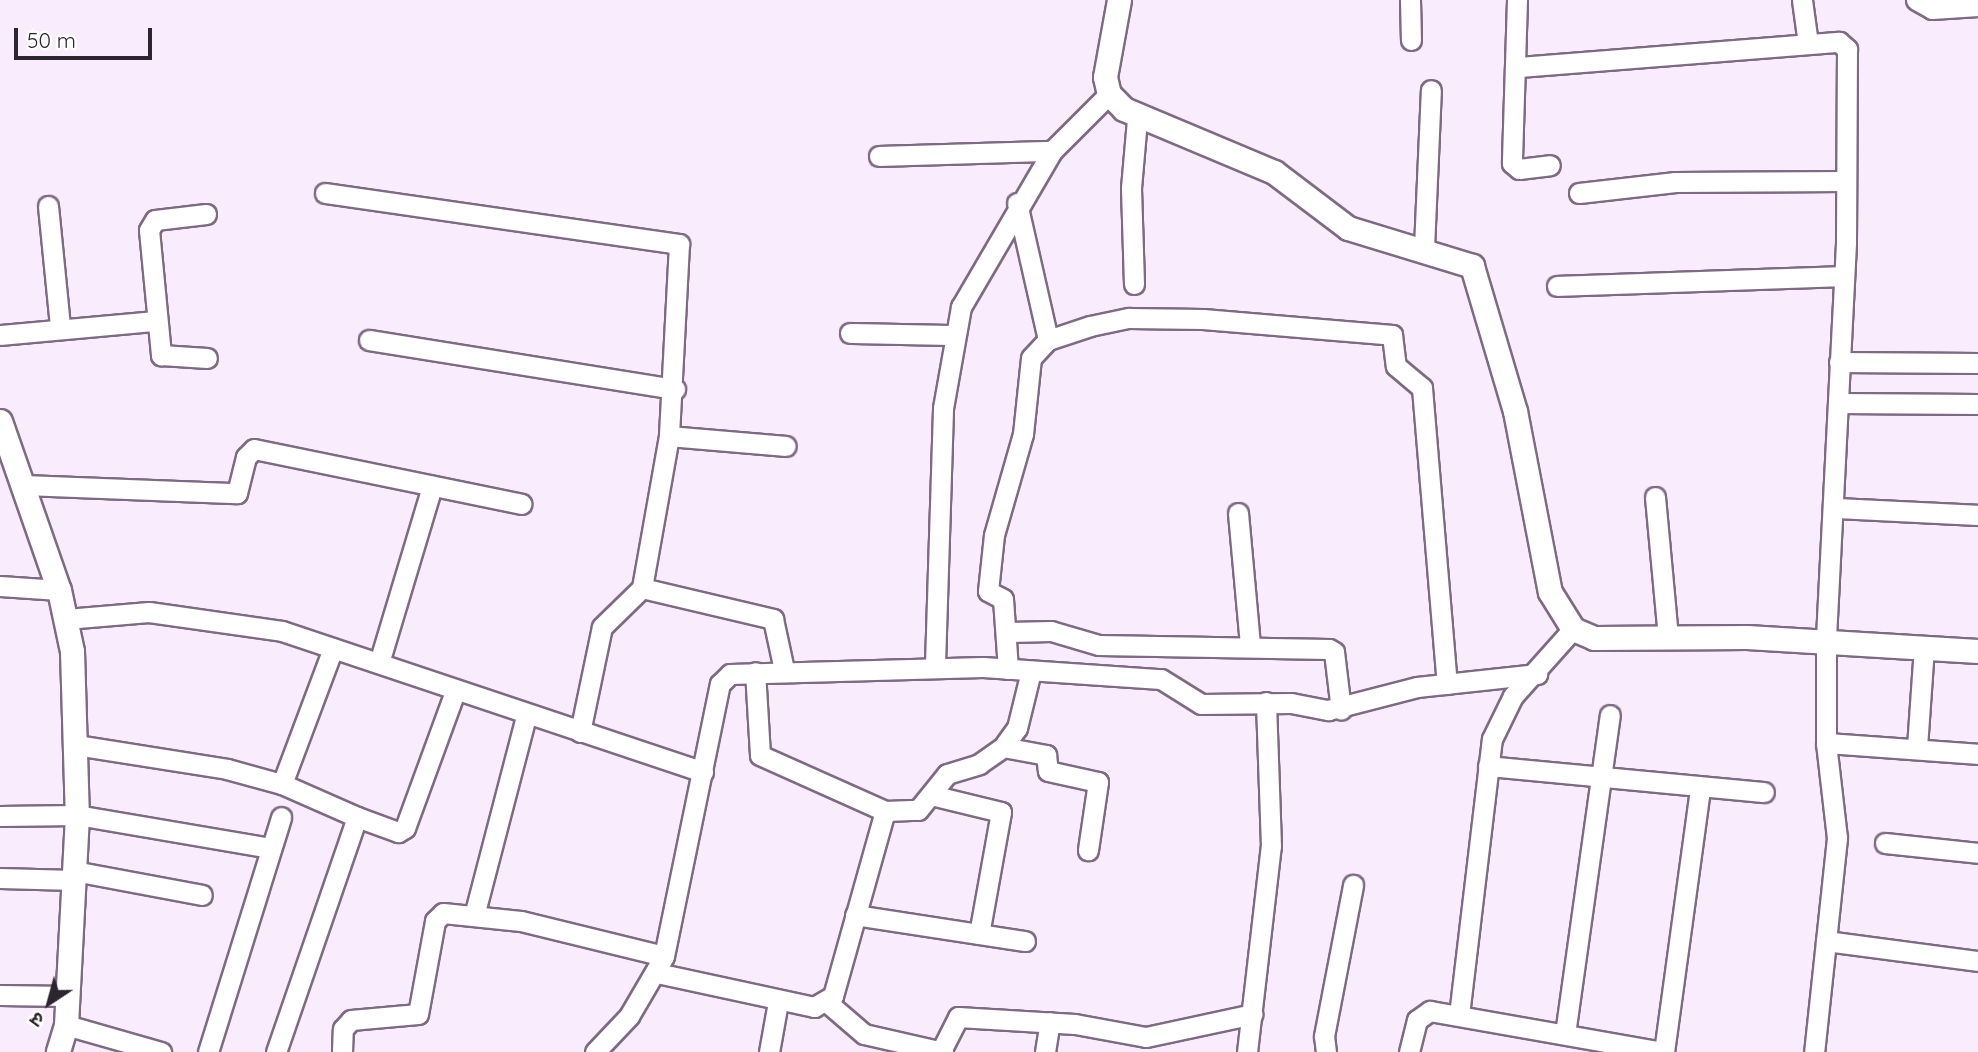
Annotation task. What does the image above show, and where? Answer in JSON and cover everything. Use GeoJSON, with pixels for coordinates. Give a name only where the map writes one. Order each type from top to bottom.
{"type":"FeatureCollection","features":[{"type":"Feature","properties":{"kind":"street"},"geometry":{"type":"LineString","coordinates":[[1119,0],[1105,77],[1109,94],[1138,119],[1252,160],[1348,228],[1457,258],[1479,276],[1515,411],[1550,592],[1573,629],[1594,638],[1826,641],[1978,651]]}},
{"type":"Feature","properties":{"kind":"street"},"geometry":{"type":"LineString","coordinates":[[1410,0],[1411,40]]}},
{"type":"Feature","properties":{"kind":"street"},"geometry":{"type":"LineString","coordinates":[[1517,0],[1519,67],[1512,163],[1519,169],[1550,165]]}},
{"type":"Feature","properties":{"kind":"street"},"geometry":{"type":"LineString","coordinates":[[1802,0],[1808,44]]}},
{"type":"Feature","properties":{"kind":"street"},"geometry":{"type":"LineString","coordinates":[[1916,0],[1932,9],[1978,6]]}},
{"type":"Feature","properties":{"kind":"street"},"geometry":{"type":"LineString","coordinates":[[1519,67],[1839,42],[1846,49],[1836,508],[1826,641],[1826,743],[1837,825],[1814,1052]]}},
{"type":"Feature","properties":{"kind":"street"},"geometry":{"type":"LineString","coordinates":[[1424,248],[1430,90]]}},
{"type":"Feature","properties":{"kind":"street"},"geometry":{"type":"LineString","coordinates":[[936,664],[939,484],[952,335],[972,282],[1017,203],[1052,151],[1109,94]]}},
{"type":"Feature","properties":{"kind":"street"},"geometry":{"type":"LineString","coordinates":[[1134,284],[1130,188],[1138,119]]}},
{"type":"Feature","properties":{"kind":"street"},"geometry":{"type":"LineString","coordinates":[[879,156],[1052,151]]}},
{"type":"Feature","properties":{"kind":"street"},"geometry":{"type":"LineString","coordinates":[[1579,192],[1675,182],[1845,181]]}},
{"type":"Feature","properties":{"kind":"street"},"geometry":{"type":"LineString","coordinates":[[325,193],[672,240],[682,249],[675,389],[642,588],[602,628],[580,732]]}},
{"type":"Feature","properties":{"kind":"street"},"geometry":{"type":"LineString","coordinates":[[1017,203],[1048,340]]}},
{"type":"Feature","properties":{"kind":"street"},"geometry":{"type":"LineString","coordinates":[[48,206],[60,327]]}},
{"type":"Feature","properties":{"kind":"street"},"geometry":{"type":"LineString","coordinates":[[206,214],[151,223],[154,321],[164,359],[207,358]]}},
{"type":"Feature","properties":{"kind":"street"},"geometry":{"type":"LineString","coordinates":[[1557,286],[1843,276]]}},
{"type":"Feature","properties":{"kind":"street"},"geometry":{"type":"LineString","coordinates":[[1008,669],[1009,632],[1003,599],[988,591],[991,557],[1023,434],[1027,366],[1048,340],[1129,318],[1390,333],[1396,366],[1422,388],[1447,684]]}},
{"type":"Feature","properties":{"kind":"street"},"geometry":{"type":"LineString","coordinates":[[0,335],[60,327],[154,321]]}},
{"type":"Feature","properties":{"kind":"street"},"geometry":{"type":"LineString","coordinates":[[850,333],[952,335]]}},
{"type":"Feature","properties":{"kind":"street"},"geometry":{"type":"LineString","coordinates":[[369,340],[675,389]]}},
{"type":"Feature","properties":{"kind":"street"},"geometry":{"type":"LineString","coordinates":[[1839,362],[1978,363]]}},
{"type":"Feature","properties":{"kind":"street"},"geometry":{"type":"LineString","coordinates":[[1838,403],[1978,404]]}},
{"type":"Feature","properties":{"kind":"street"},"geometry":{"type":"LineString","coordinates":[[0,421],[24,485],[66,619],[76,746],[77,815],[66,1025],[58,1052]]}},
{"type":"Feature","properties":{"kind":"street"},"geometry":{"type":"LineString","coordinates":[[669,436],[786,446]]}},
{"type":"Feature","properties":{"kind":"street"},"geometry":{"type":"LineString","coordinates":[[24,485],[237,494],[246,457],[254,449],[521,504]]}},
{"type":"Feature","properties":{"kind":"street"},"geometry":{"type":"LineString","coordinates":[[379,663],[432,486]]}},
{"type":"Feature","properties":{"kind":"street"},"geometry":{"type":"LineString","coordinates":[[1656,497],[1668,638]]}},
{"type":"Feature","properties":{"kind":"street"},"geometry":{"type":"LineString","coordinates":[[1836,508],[1978,515]]}},
{"type":"Feature","properties":{"kind":"street"},"geometry":{"type":"LineString","coordinates":[[1238,513],[1250,645],[1254,652],[1333,650],[1341,710]]}},
{"type":"Feature","properties":{"kind":"street"},"geometry":{"type":"LineString","coordinates":[[0,586],[59,590]]}},
{"type":"Feature","properties":{"kind":"street"},"geometry":{"type":"LineString","coordinates":[[642,588],[773,619],[784,670]]}},
{"type":"Feature","properties":{"kind":"street"},"geometry":{"type":"LineString","coordinates":[[66,619],[149,612],[216,617],[333,648],[526,716],[703,772]]}},
{"type":"Feature","properties":{"kind":"street"},"geometry":{"type":"LineString","coordinates":[[1459,1014],[1488,766],[1500,716],[1573,629]]}},
{"type":"Feature","properties":{"kind":"street"},"geometry":{"type":"LineString","coordinates":[[1009,632],[1051,631],[1115,645],[1250,645]]}},
{"type":"Feature","properties":{"kind":"street"},"geometry":{"type":"LineString","coordinates":[[1917,747],[1924,646]]}},
{"type":"Feature","properties":{"kind":"street"},"geometry":{"type":"LineString","coordinates":[[282,784],[333,648]]}},
{"type":"Feature","properties":{"kind":"street"},"geometry":{"type":"LineString","coordinates":[[595,1052],[613,1037],[660,964],[723,678],[784,670],[936,664],[1161,679],[1214,706],[1266,702],[1341,710],[1447,684],[1537,674]]}},
{"type":"Feature","properties":{"kind":"street"},"geometry":{"type":"LineString","coordinates":[[755,672],[760,755],[884,811],[918,810],[947,774],[979,764],[1003,747],[1017,728],[1031,671]]}},
{"type":"Feature","properties":{"kind":"street"},"geometry":{"type":"LineString","coordinates":[[76,746],[282,784],[398,832],[405,828],[455,691]]}},
{"type":"Feature","properties":{"kind":"street"},"geometry":{"type":"LineString","coordinates":[[1247,1052],[1271,846],[1266,702]]}},
{"type":"Feature","properties":{"kind":"street"},"geometry":{"type":"LineString","coordinates":[[1566,1034],[1605,779],[1610,715]]}},
{"type":"Feature","properties":{"kind":"street"},"geometry":{"type":"LineString","coordinates":[[475,912],[526,716]]}},
{"type":"Feature","properties":{"kind":"street"},"geometry":{"type":"LineString","coordinates":[[1826,743],[1917,747],[1978,754]]}},
{"type":"Feature","properties":{"kind":"street"},"geometry":{"type":"LineString","coordinates":[[1003,747],[1046,755],[1048,771],[1098,782],[1088,850]]}},
{"type":"Feature","properties":{"kind":"street"},"geometry":{"type":"LineString","coordinates":[[1488,766],[1700,789],[1764,792]]}},
{"type":"Feature","properties":{"kind":"street"},"geometry":{"type":"LineString","coordinates":[[1409,1052],[1421,1014],[1459,1014],[1663,1052],[1700,789]]}},
{"type":"Feature","properties":{"kind":"street"},"geometry":{"type":"LineString","coordinates":[[931,795],[1001,812],[979,934]]}},
{"type":"Feature","properties":{"kind":"street"},"geometry":{"type":"LineString","coordinates":[[829,1004],[884,811]]}},
{"type":"Feature","properties":{"kind":"street"},"geometry":{"type":"LineString","coordinates":[[0,816],[77,815],[271,848]]}},
{"type":"Feature","properties":{"kind":"street"},"geometry":{"type":"LineString","coordinates":[[208,1052],[281,817]]}},
{"type":"Feature","properties":{"kind":"street"},"geometry":{"type":"LineString","coordinates":[[276,1052],[357,817]]}},
{"type":"Feature","properties":{"kind":"street"},"geometry":{"type":"LineString","coordinates":[[1885,843],[1978,853]]}},
{"type":"Feature","properties":{"kind":"street"},"geometry":{"type":"LineString","coordinates":[[0,878],[74,876],[202,895]]}},
{"type":"Feature","properties":{"kind":"street"},"geometry":{"type":"LineString","coordinates":[[1326,1052],[1324,1036],[1353,885]]}},
{"type":"Feature","properties":{"kind":"street"},"geometry":{"type":"LineString","coordinates":[[342,1052],[343,1029],[351,1020],[418,1014],[435,921],[443,913],[475,912],[660,964],[778,1002],[829,1004],[864,1034],[943,1051],[958,1017],[1050,1022],[1141,1044],[1253,1014]]}},
{"type":"Feature","properties":{"kind":"street"},"geometry":{"type":"LineString","coordinates":[[855,915],[1025,941]]}},
{"type":"Feature","properties":{"kind":"street"},"geometry":{"type":"LineString","coordinates":[[1826,941],[1978,961]]}},
{"type":"Feature","properties":{"kind":"street"},"geometry":{"type":"LineString","coordinates":[[0,995],[68,996]]}},
{"type":"Feature","properties":{"kind":"street"},"geometry":{"type":"LineString","coordinates":[[769,1052],[778,1002]]}},
{"type":"Feature","properties":{"kind":"street"},"geometry":{"type":"LineString","coordinates":[[1045,1052],[1050,1022]]}},
{"type":"Feature","properties":{"kind":"street"},"geometry":{"type":"LineString","coordinates":[[66,1025],[161,1052]]}}]}
